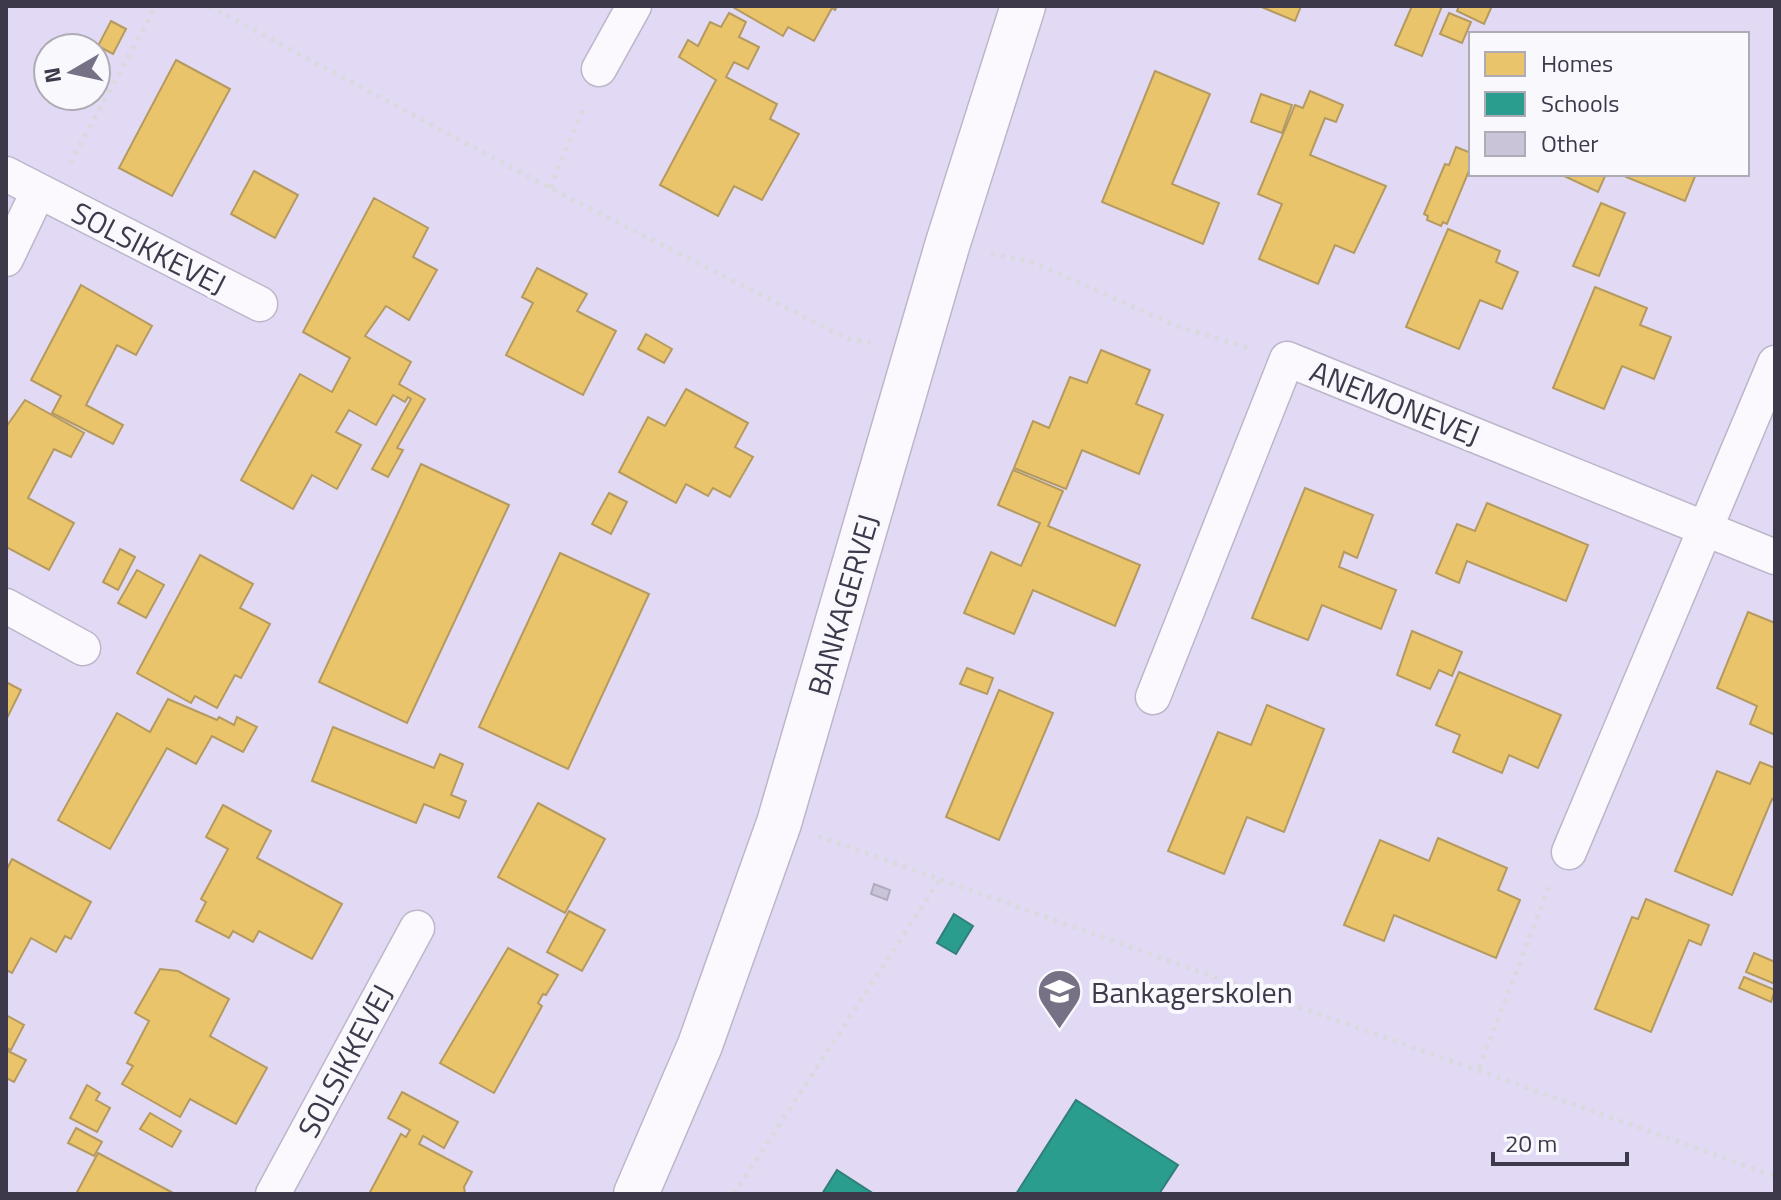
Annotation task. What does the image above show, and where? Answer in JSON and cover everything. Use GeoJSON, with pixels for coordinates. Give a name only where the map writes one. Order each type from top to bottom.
{"type":"FeatureCollection","features":[{"type":"Feature","properties":{"kind":"street"},"geometry":{"type":"LineString","coordinates":[[599,69],[634,6]]}},
{"type":"Feature","properties":{"kind":"street","name":"BANKAGERVEJ"},"geometry":{"type":"LineString","coordinates":[[636,1194],[700,1045],[779,823],[947,246],[1023,6]]}},
{"type":"Feature","properties":{"kind":"street","name":"SOLSIKKEVEJ"},"geometry":{"type":"LineString","coordinates":[[6,174],[260,304]]}},
{"type":"Feature","properties":{"kind":"street","name":"SOLSIKKEVEJ"},"geometry":{"type":"LineString","coordinates":[[6,259],[38,192]]}},
{"type":"Feature","properties":{"kind":"street","name":"ANEMONEVEJ"},"geometry":{"type":"LineString","coordinates":[[1153,697],[1287,359],[1775,557]]}},
{"type":"Feature","properties":{"kind":"street"},"geometry":{"type":"LineString","coordinates":[[1569,852],[1775,363]]}},
{"type":"Feature","properties":{"kind":"street"},"geometry":{"type":"LineString","coordinates":[[6,606],[83,648]]}},
{"type":"Feature","properties":{"kind":"street","name":"SOLSIKKEVEJ"},"geometry":{"type":"LineString","coordinates":[[273,1194],[417,928]]}},
{"type":"Feature","properties":{"kind":"path"},"geometry":{"type":"LineString","coordinates":[[38,192],[66,169],[156,6]]}},
{"type":"Feature","properties":{"kind":"path"},"geometry":{"type":"LineString","coordinates":[[209,6],[550,188],[848,339],[918,350]]}},
{"type":"Feature","properties":{"kind":"path"},"geometry":{"type":"LineString","coordinates":[[550,188],[599,69]]}},
{"type":"Feature","properties":{"kind":"path"},"geometry":{"type":"LineString","coordinates":[[947,246],[1032,262],[1179,327],[1287,359]]}},
{"type":"Feature","properties":{"kind":"path"},"geometry":{"type":"LineString","coordinates":[[779,823],[1479,1068],[1775,1176]]}},
{"type":"Feature","properties":{"kind":"path"},"geometry":{"type":"LineString","coordinates":[[1479,1068],[1551,882],[1569,852]]}},
{"type":"Feature","properties":{"kind":"path"},"geometry":{"type":"LineString","coordinates":[[734,1194],[940,879]]}},
{"type":"Feature","properties":{"kind":"building: Homes"},"geometry":{"type":"Polygon","coordinates":[[[731,6],[837,6],[835,10],[832,8],[814,41],[788,27],[783,36],[731,6]]]}},
{"type":"Feature","properties":{"kind":"building: Homes"},"geometry":{"type":"Polygon","coordinates":[[[1259,6],[1301,6],[1295,21],[1259,6]]]}},
{"type":"Feature","properties":{"kind":"building: Homes"},"geometry":{"type":"Polygon","coordinates":[[[1412,6],[1442,6],[1422,56],[1395,45],[1412,6]]]}},
{"type":"Feature","properties":{"kind":"building: Homes"},"geometry":{"type":"Polygon","coordinates":[[[1459,6],[1492,6],[1484,24],[1457,11],[1459,6]]]}},
{"type":"Feature","properties":{"kind":"building: Homes"},"geometry":{"type":"Polygon","coordinates":[[[729,13],[746,22],[739,37],[759,47],[748,69],[734,62],[726,77],[777,104],[770,119],[799,134],[762,200],[734,186],[718,216],[660,185],[716,80],[679,57],[688,40],[698,46],[710,22],[721,27],[729,13]]]}},
{"type":"Feature","properties":{"kind":"building: Homes"},"geometry":{"type":"Polygon","coordinates":[[[1449,13],[1471,22],[1462,43],[1440,34],[1449,13]]]}},
{"type":"Feature","properties":{"kind":"building: Homes"},"geometry":{"type":"Polygon","coordinates":[[[111,21],[126,29],[113,54],[112,32],[105,32],[111,21]]]}},
{"type":"Feature","properties":{"kind":"building: Homes"},"geometry":{"type":"Polygon","coordinates":[[[176,60],[230,89],[172,196],[119,168],[176,60]]]}},
{"type":"Feature","properties":{"kind":"building: Homes"},"geometry":{"type":"Polygon","coordinates":[[[1155,71],[1210,94],[1172,184],[1219,203],[1203,244],[1102,202],[1155,71]]]}},
{"type":"Feature","properties":{"kind":"building: Homes"},"geometry":{"type":"Polygon","coordinates":[[[1310,91],[1343,105],[1336,122],[1325,118],[1310,155],[1386,186],[1354,253],[1335,245],[1318,284],[1259,259],[1282,204],[1258,194],[1295,105],[1303,108],[1310,91]]]}},
{"type":"Feature","properties":{"kind":"building: Homes"},"geometry":{"type":"Polygon","coordinates":[[[1261,94],[1292,105],[1282,133],[1251,122],[1261,94]]]}},
{"type":"Feature","properties":{"kind":"building: Homes"},"geometry":{"type":"Polygon","coordinates":[[[1456,147],[1469,152],[1469,171],[1447,224],[1443,222],[1441,226],[1427,220],[1428,216],[1424,214],[1445,164],[1449,165],[1456,147]]]}},
{"type":"Feature","properties":{"kind":"building: Homes"},"geometry":{"type":"Polygon","coordinates":[[[254,171],[298,195],[275,238],[231,214],[254,171]]]}},
{"type":"Feature","properties":{"kind":"building: Homes"},"geometry":{"type":"Polygon","coordinates":[[[1564,176],[1605,176],[1598,192],[1564,176]]]}},
{"type":"Feature","properties":{"kind":"building: Homes"},"geometry":{"type":"Polygon","coordinates":[[[1626,176],[1695,176],[1685,201],[1626,176]]]}},
{"type":"Feature","properties":{"kind":"building: Homes"},"geometry":{"type":"Polygon","coordinates":[[[374,198],[428,228],[413,257],[437,270],[409,320],[386,306],[365,336],[411,362],[399,384],[425,399],[397,448],[403,450],[388,477],[372,469],[411,399],[408,397],[405,402],[393,395],[376,425],[349,410],[336,432],[361,445],[337,489],[312,475],[293,509],[241,480],[300,374],[332,392],[350,358],[303,332],[374,198]]]}},
{"type":"Feature","properties":{"kind":"building: Homes"},"geometry":{"type":"Polygon","coordinates":[[[1601,203],[1625,213],[1599,276],[1573,266],[1601,203]]]}},
{"type":"Feature","properties":{"kind":"building: Homes"},"geometry":{"type":"Polygon","coordinates":[[[1448,229],[1500,251],[1496,262],[1518,272],[1502,309],[1480,300],[1459,349],[1406,327],[1448,229]]]}},
{"type":"Feature","properties":{"kind":"building: Homes"},"geometry":{"type":"Polygon","coordinates":[[[537,268],[587,294],[577,311],[616,331],[583,395],[506,355],[533,303],[522,297],[537,268]]]}},
{"type":"Feature","properties":{"kind":"building: Homes"},"geometry":{"type":"Polygon","coordinates":[[[81,285],[152,326],[136,355],[117,345],[86,405],[123,425],[113,444],[52,413],[61,396],[31,380],[81,285]]]}},
{"type":"Feature","properties":{"kind":"building: Homes"},"geometry":{"type":"Polygon","coordinates":[[[1595,287],[1647,308],[1640,325],[1671,337],[1654,379],[1622,366],[1604,409],[1553,388],[1595,287]]]}},
{"type":"Feature","properties":{"kind":"building: Homes"},"geometry":{"type":"Polygon","coordinates":[[[646,334],[672,349],[664,363],[638,349],[646,334]]]}},
{"type":"Feature","properties":{"kind":"building: Homes"},"geometry":{"type":"Polygon","coordinates":[[[1101,350],[1150,370],[1136,404],[1163,415],[1139,474],[1082,450],[1066,489],[1014,468],[1033,421],[1049,428],[1070,377],[1087,383],[1101,350]]]}},
{"type":"Feature","properties":{"kind":"building: Homes"},"geometry":{"type":"Polygon","coordinates":[[[686,389],[748,423],[735,447],[753,457],[730,497],[713,488],[708,496],[686,484],[676,503],[619,472],[648,417],[665,426],[686,389]]]}},
{"type":"Feature","properties":{"kind":"building: Homes"},"geometry":{"type":"Polygon","coordinates":[[[25,400],[84,433],[71,457],[54,449],[28,498],[74,523],[49,570],[6,547],[6,427],[25,400]]]}},
{"type":"Feature","properties":{"kind":"building: Homes"},"geometry":{"type":"Polygon","coordinates":[[[421,464],[509,505],[407,723],[319,682],[421,464]]]}},
{"type":"Feature","properties":{"kind":"building: Homes"},"geometry":{"type":"Polygon","coordinates":[[[1013,470],[1063,491],[1048,526],[1140,565],[1115,626],[1033,590],[1014,634],[964,613],[991,552],[1021,566],[1040,523],[998,505],[1013,470]]]}},
{"type":"Feature","properties":{"kind":"building: Homes"},"geometry":{"type":"Polygon","coordinates":[[[1305,488],[1373,515],[1357,558],[1344,552],[1339,567],[1396,590],[1381,629],[1322,605],[1308,640],[1252,618],[1305,488]]]}},
{"type":"Feature","properties":{"kind":"building: Homes"},"geometry":{"type":"Polygon","coordinates":[[[609,493],[627,502],[611,534],[592,524],[609,493]]]}},
{"type":"Feature","properties":{"kind":"building: Homes"},"geometry":{"type":"Polygon","coordinates":[[[1487,503],[1588,545],[1566,601],[1467,561],[1459,583],[1436,573],[1457,524],[1475,531],[1487,503]]]}},
{"type":"Feature","properties":{"kind":"building: Homes"},"geometry":{"type":"Polygon","coordinates":[[[120,549],[135,557],[118,590],[103,582],[120,549]]]}},
{"type":"Feature","properties":{"kind":"building: Homes"},"geometry":{"type":"Polygon","coordinates":[[[560,553],[649,594],[568,769],[479,727],[560,553]]]}},
{"type":"Feature","properties":{"kind":"building: Homes"},"geometry":{"type":"Polygon","coordinates":[[[200,555],[253,584],[240,608],[270,624],[241,678],[235,675],[217,708],[195,696],[191,703],[137,673],[200,555]]]}},
{"type":"Feature","properties":{"kind":"building: Homes"},"geometry":{"type":"Polygon","coordinates":[[[137,570],[164,585],[146,618],[118,603],[137,570]]]}},
{"type":"Feature","properties":{"kind":"building: Homes"},"geometry":{"type":"Polygon","coordinates":[[[1748,612],[1775,623],[1775,735],[1750,724],[1757,706],[1717,688],[1748,612]]]}},
{"type":"Feature","properties":{"kind":"building: Homes"},"geometry":{"type":"Polygon","coordinates":[[[1412,631],[1462,652],[1452,676],[1439,670],[1430,689],[1397,675],[1412,631]]]}},
{"type":"Feature","properties":{"kind":"building: Homes"},"geometry":{"type":"Polygon","coordinates":[[[967,668],[993,678],[987,694],[960,684],[967,668]]]}},
{"type":"Feature","properties":{"kind":"building: Homes"},"geometry":{"type":"Polygon","coordinates":[[[1459,672],[1561,715],[1538,768],[1509,755],[1502,773],[1453,752],[1460,735],[1436,725],[1459,672]]]}},
{"type":"Feature","properties":{"kind":"building: Homes"},"geometry":{"type":"Polygon","coordinates":[[[6,682],[21,690],[6,720],[6,682]]]}},
{"type":"Feature","properties":{"kind":"building: Homes"},"geometry":{"type":"Polygon","coordinates":[[[999,690],[1053,713],[999,840],[946,817],[999,690]]]}},
{"type":"Feature","properties":{"kind":"building: Homes"},"geometry":{"type":"Polygon","coordinates":[[[168,699],[217,720],[219,717],[234,725],[237,717],[257,727],[243,752],[212,736],[196,764],[167,748],[110,849],[58,820],[117,713],[150,732],[168,699]]]}},
{"type":"Feature","properties":{"kind":"building: Homes"},"geometry":{"type":"Polygon","coordinates":[[[1267,705],[1324,729],[1284,832],[1247,817],[1224,874],[1168,851],[1218,732],[1251,745],[1267,705]]]}},
{"type":"Feature","properties":{"kind":"building: Homes"},"geometry":{"type":"Polygon","coordinates":[[[333,727],[434,768],[440,754],[463,764],[451,795],[466,801],[459,818],[424,804],[416,823],[312,781],[333,727]]]}},
{"type":"Feature","properties":{"kind":"building: Homes"},"geometry":{"type":"Polygon","coordinates":[[[1760,762],[1775,768],[1775,801],[1772,799],[1732,895],[1675,871],[1717,771],[1750,784],[1760,762]]]}},
{"type":"Feature","properties":{"kind":"building: Homes"},"geometry":{"type":"Polygon","coordinates":[[[538,803],[605,839],[565,913],[498,877],[538,803]]]}},
{"type":"Feature","properties":{"kind":"building: Homes"},"geometry":{"type":"Polygon","coordinates":[[[223,805],[271,831],[257,858],[342,904],[312,959],[259,931],[253,942],[233,931],[229,938],[196,921],[206,902],[201,899],[228,849],[206,837],[223,805]]]}},
{"type":"Feature","properties":{"kind":"building: Homes"},"geometry":{"type":"Polygon","coordinates":[[[1438,838],[1507,868],[1498,890],[1520,900],[1496,958],[1394,915],[1384,941],[1344,925],[1380,840],[1429,861],[1438,838]]]}},
{"type":"Feature","properties":{"kind":"building: Homes"},"geometry":{"type":"Polygon","coordinates":[[[12,859],[91,902],[71,939],[65,936],[56,952],[31,938],[12,973],[6,970],[6,871],[12,859]]]}},
{"type":"Feature","properties":{"kind":"building: Homes"},"geometry":{"type":"Polygon","coordinates":[[[1646,899],[1709,925],[1701,945],[1689,940],[1651,1032],[1595,1009],[1632,917],[1638,919],[1646,899]]]}},
{"type":"Feature","properties":{"kind":"building: Homes"},"geometry":{"type":"Polygon","coordinates":[[[569,911],[605,930],[582,971],[547,952],[569,911]]]}},
{"type":"Feature","properties":{"kind":"building: Homes"},"geometry":{"type":"Polygon","coordinates":[[[508,948],[558,975],[538,1003],[542,1006],[494,1093],[440,1063],[508,948]]]}},
{"type":"Feature","properties":{"kind":"building: Homes"},"geometry":{"type":"Polygon","coordinates":[[[1754,953],[1775,962],[1775,984],[1746,972],[1754,953]]]}},
{"type":"Feature","properties":{"kind":"building: Homes"},"geometry":{"type":"Polygon","coordinates":[[[160,969],[178,971],[229,999],[210,1036],[267,1068],[236,1124],[190,1099],[180,1117],[122,1084],[133,1066],[127,1063],[149,1021],[135,1013],[160,969]]]}},
{"type":"Feature","properties":{"kind":"building: Homes"},"geometry":{"type":"Polygon","coordinates":[[[1744,977],[1775,990],[1771,1002],[1739,988],[1744,977]]]}},
{"type":"Feature","properties":{"kind":"building: Homes"},"geometry":{"type":"Polygon","coordinates":[[[6,1015],[24,1025],[11,1050],[6,1048],[6,1015]]]}},
{"type":"Feature","properties":{"kind":"building: Homes"},"geometry":{"type":"Polygon","coordinates":[[[6,1050],[26,1060],[14,1082],[6,1078],[6,1050]]]}},
{"type":"Feature","properties":{"kind":"building: Homes"},"geometry":{"type":"Polygon","coordinates":[[[87,1085],[100,1093],[96,1100],[110,1108],[97,1132],[70,1118],[87,1085]]]}},
{"type":"Feature","properties":{"kind":"building: Homes"},"geometry":{"type":"Polygon","coordinates":[[[402,1092],[458,1122],[444,1148],[423,1136],[419,1144],[472,1172],[464,1187],[465,1194],[369,1194],[401,1134],[406,1137],[410,1130],[388,1118],[402,1092]]]}},
{"type":"Feature","properties":{"kind":"building: Homes"},"geometry":{"type":"Polygon","coordinates":[[[150,1113],[181,1131],[172,1147],[140,1129],[150,1113]]]}},
{"type":"Feature","properties":{"kind":"building: Homes"},"geometry":{"type":"Polygon","coordinates":[[[76,1128],[102,1142],[94,1156],[68,1143],[76,1128]]]}},
{"type":"Feature","properties":{"kind":"building: Homes"},"geometry":{"type":"Polygon","coordinates":[[[98,1153],[175,1194],[76,1194],[98,1153]]]}},
{"type":"Feature","properties":{"kind":"building: Schools"},"geometry":{"type":"Polygon","coordinates":[[[954,914],[973,926],[956,954],[937,943],[954,914]]]}},
{"type":"Feature","properties":{"kind":"building: Schools"},"geometry":{"type":"Polygon","coordinates":[[[1076,1100],[1178,1165],[1159,1194],[1016,1194],[1076,1100]]]}},
{"type":"Feature","properties":{"kind":"building: Schools"},"geometry":{"type":"Polygon","coordinates":[[[837,1170],[874,1194],[822,1194],[837,1170]]]}},
{"type":"Feature","properties":{"kind":"building: Other"},"geometry":{"type":"Polygon","coordinates":[[[874,884],[890,890],[887,900],[871,894],[874,884]]]}},
{"type":"Feature","properties":{"kind":"place","name":"Bankagerskolen"},"geometry":{"type":"Point","coordinates":[1060,1031]}}]}
